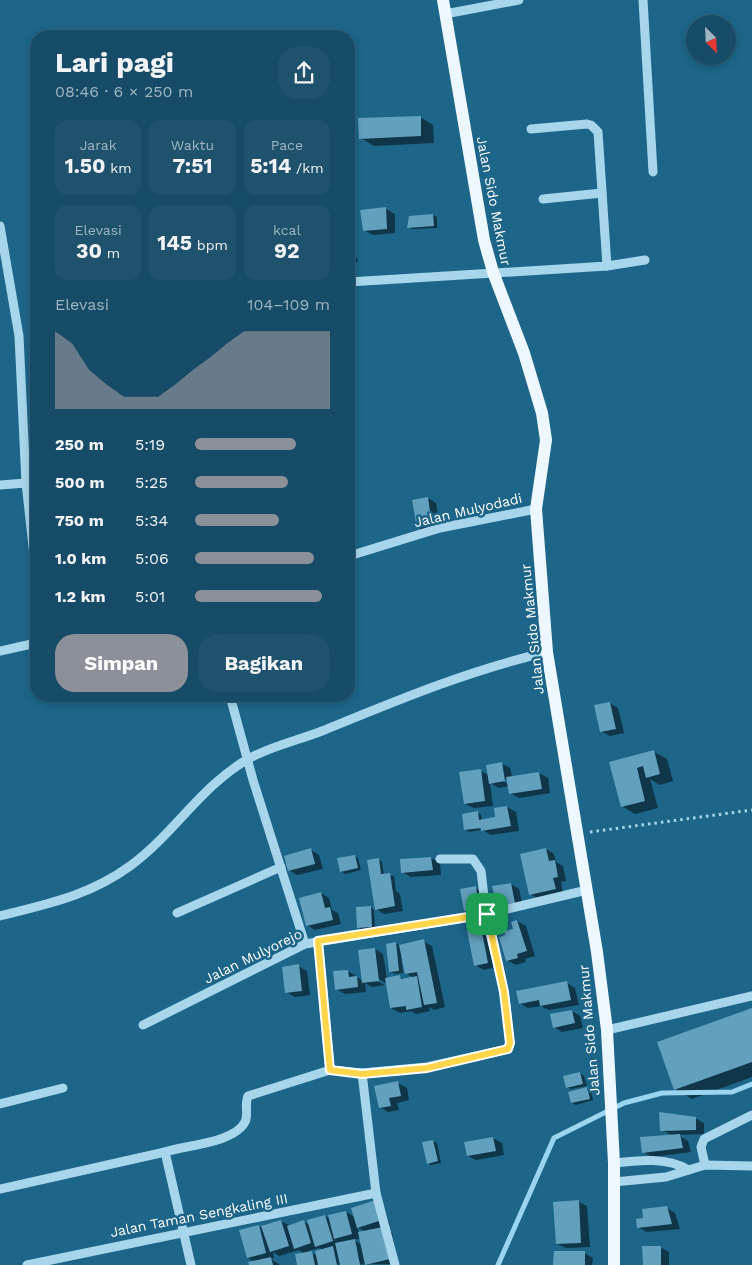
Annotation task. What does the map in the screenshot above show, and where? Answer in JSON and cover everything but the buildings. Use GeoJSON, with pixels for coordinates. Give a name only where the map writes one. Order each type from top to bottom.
{"type":"FeatureCollection","features":[{"type":"Feature","properties":{"kind":"main road","name":"Jalan Sido Makmur"},"geometry":{"type":"LineString","coordinates":[[443,0],[484,240],[492,272],[524,353],[542,413],[546,440],[536,509],[547,652],[587,890],[607,1030],[614,1163],[614,1265]]}},
{"type":"Feature","properties":{"kind":"street"},"geometry":{"type":"LineString","coordinates":[[445,14],[519,0]]}},
{"type":"Feature","properties":{"kind":"street"},"geometry":{"type":"LineString","coordinates":[[643,0],[654,172]]}},
{"type":"Feature","properties":{"kind":"street"},"geometry":{"type":"LineString","coordinates":[[531,129],[587,124],[596,128],[600,136],[607,266]]}},
{"type":"Feature","properties":{"kind":"street"},"geometry":{"type":"LineString","coordinates":[[543,200],[602,193]]}},
{"type":"Feature","properties":{"kind":"street"},"geometry":{"type":"LineString","coordinates":[[0,226],[19,336],[26,483],[30,519]]}},
{"type":"Feature","properties":{"kind":"street"},"geometry":{"type":"LineString","coordinates":[[355,282],[607,266],[645,260]]}},
{"type":"Feature","properties":{"kind":"street"},"geometry":{"type":"LineString","coordinates":[[0,485],[26,483]]}},
{"type":"Feature","properties":{"kind":"street","name":"Jalan Mulyodadi"},"geometry":{"type":"LineString","coordinates":[[355,554],[440,528],[536,509]]}},
{"type":"Feature","properties":{"kind":"street"},"geometry":{"type":"LineString","coordinates":[[0,652],[30,644]]}},
{"type":"Feature","properties":{"kind":"street"},"geometry":{"type":"LineString","coordinates":[[0,916],[74,897],[93,889],[130,866],[157,842],[204,793],[250,765],[427,688],[494,664],[547,652]]}},
{"type":"Feature","properties":{"kind":"street"},"geometry":{"type":"LineString","coordinates":[[232,702],[305,944]]}},
{"type":"Feature","properties":{"kind":"street"},"geometry":{"type":"LineString","coordinates":[[0,1189],[142,1158],[231,1136],[244,1124],[246,1118],[245,1103],[248,1096],[330,1070],[362,1074],[427,1068],[508,1049],[510,1043],[504,992],[487,914],[481,870],[473,859],[440,859]]}},
{"type":"Feature","properties":{"kind":"street"},"geometry":{"type":"LineString","coordinates":[[177,913],[281,867]]}},
{"type":"Feature","properties":{"kind":"street","name":"Jalan Mulyorejo"},"geometry":{"type":"LineString","coordinates":[[143,1025],[305,944],[487,914],[587,890]]}},
{"type":"Feature","properties":{"kind":"street"},"geometry":{"type":"LineString","coordinates":[[318,941],[330,1070]]}},
{"type":"Feature","properties":{"kind":"street"},"geometry":{"type":"LineString","coordinates":[[607,1030],[752,996]]}},
{"type":"Feature","properties":{"kind":"street"},"geometry":{"type":"LineString","coordinates":[[362,1074],[376,1193],[395,1265]]}},
{"type":"Feature","properties":{"kind":"street"},"geometry":{"type":"LineString","coordinates":[[0,1104],[63,1088]]}},
{"type":"Feature","properties":{"kind":"street"},"geometry":{"type":"LineString","coordinates":[[706,1165],[701,1148],[704,1139],[752,1115]]}},
{"type":"Feature","properties":{"kind":"street"},"geometry":{"type":"LineString","coordinates":[[165,1152],[191,1265]]}},
{"type":"Feature","properties":{"kind":"street"},"geometry":{"type":"LineString","coordinates":[[614,1163],[636,1161],[669,1162],[678,1163],[689,1170]]}},
{"type":"Feature","properties":{"kind":"street"},"geometry":{"type":"LineString","coordinates":[[614,1182],[666,1177],[706,1165],[752,1166]]}},
{"type":"Feature","properties":{"kind":"street","name":"Jalan Taman Sengkaling III"},"geometry":{"type":"LineString","coordinates":[[27,1265],[185,1234],[376,1193]]}},
{"type":"Feature","properties":{"kind":"path"},"geometry":{"type":"LineString","coordinates":[[577,833],[752,810]]}},
{"type":"Feature","properties":{"kind":"waterway"},"geometry":{"type":"LineString","coordinates":[[498,1265],[554,1138],[624,1103],[662,1093],[732,1092],[752,1084]]}},
{"type":"Feature","properties":{"kind":"route"},"geometry":{"type":"LineString","coordinates":[[487,914],[504,992],[510,1043],[508,1049],[427,1068],[362,1074],[330,1070],[318,941],[487,914]]}}]}
